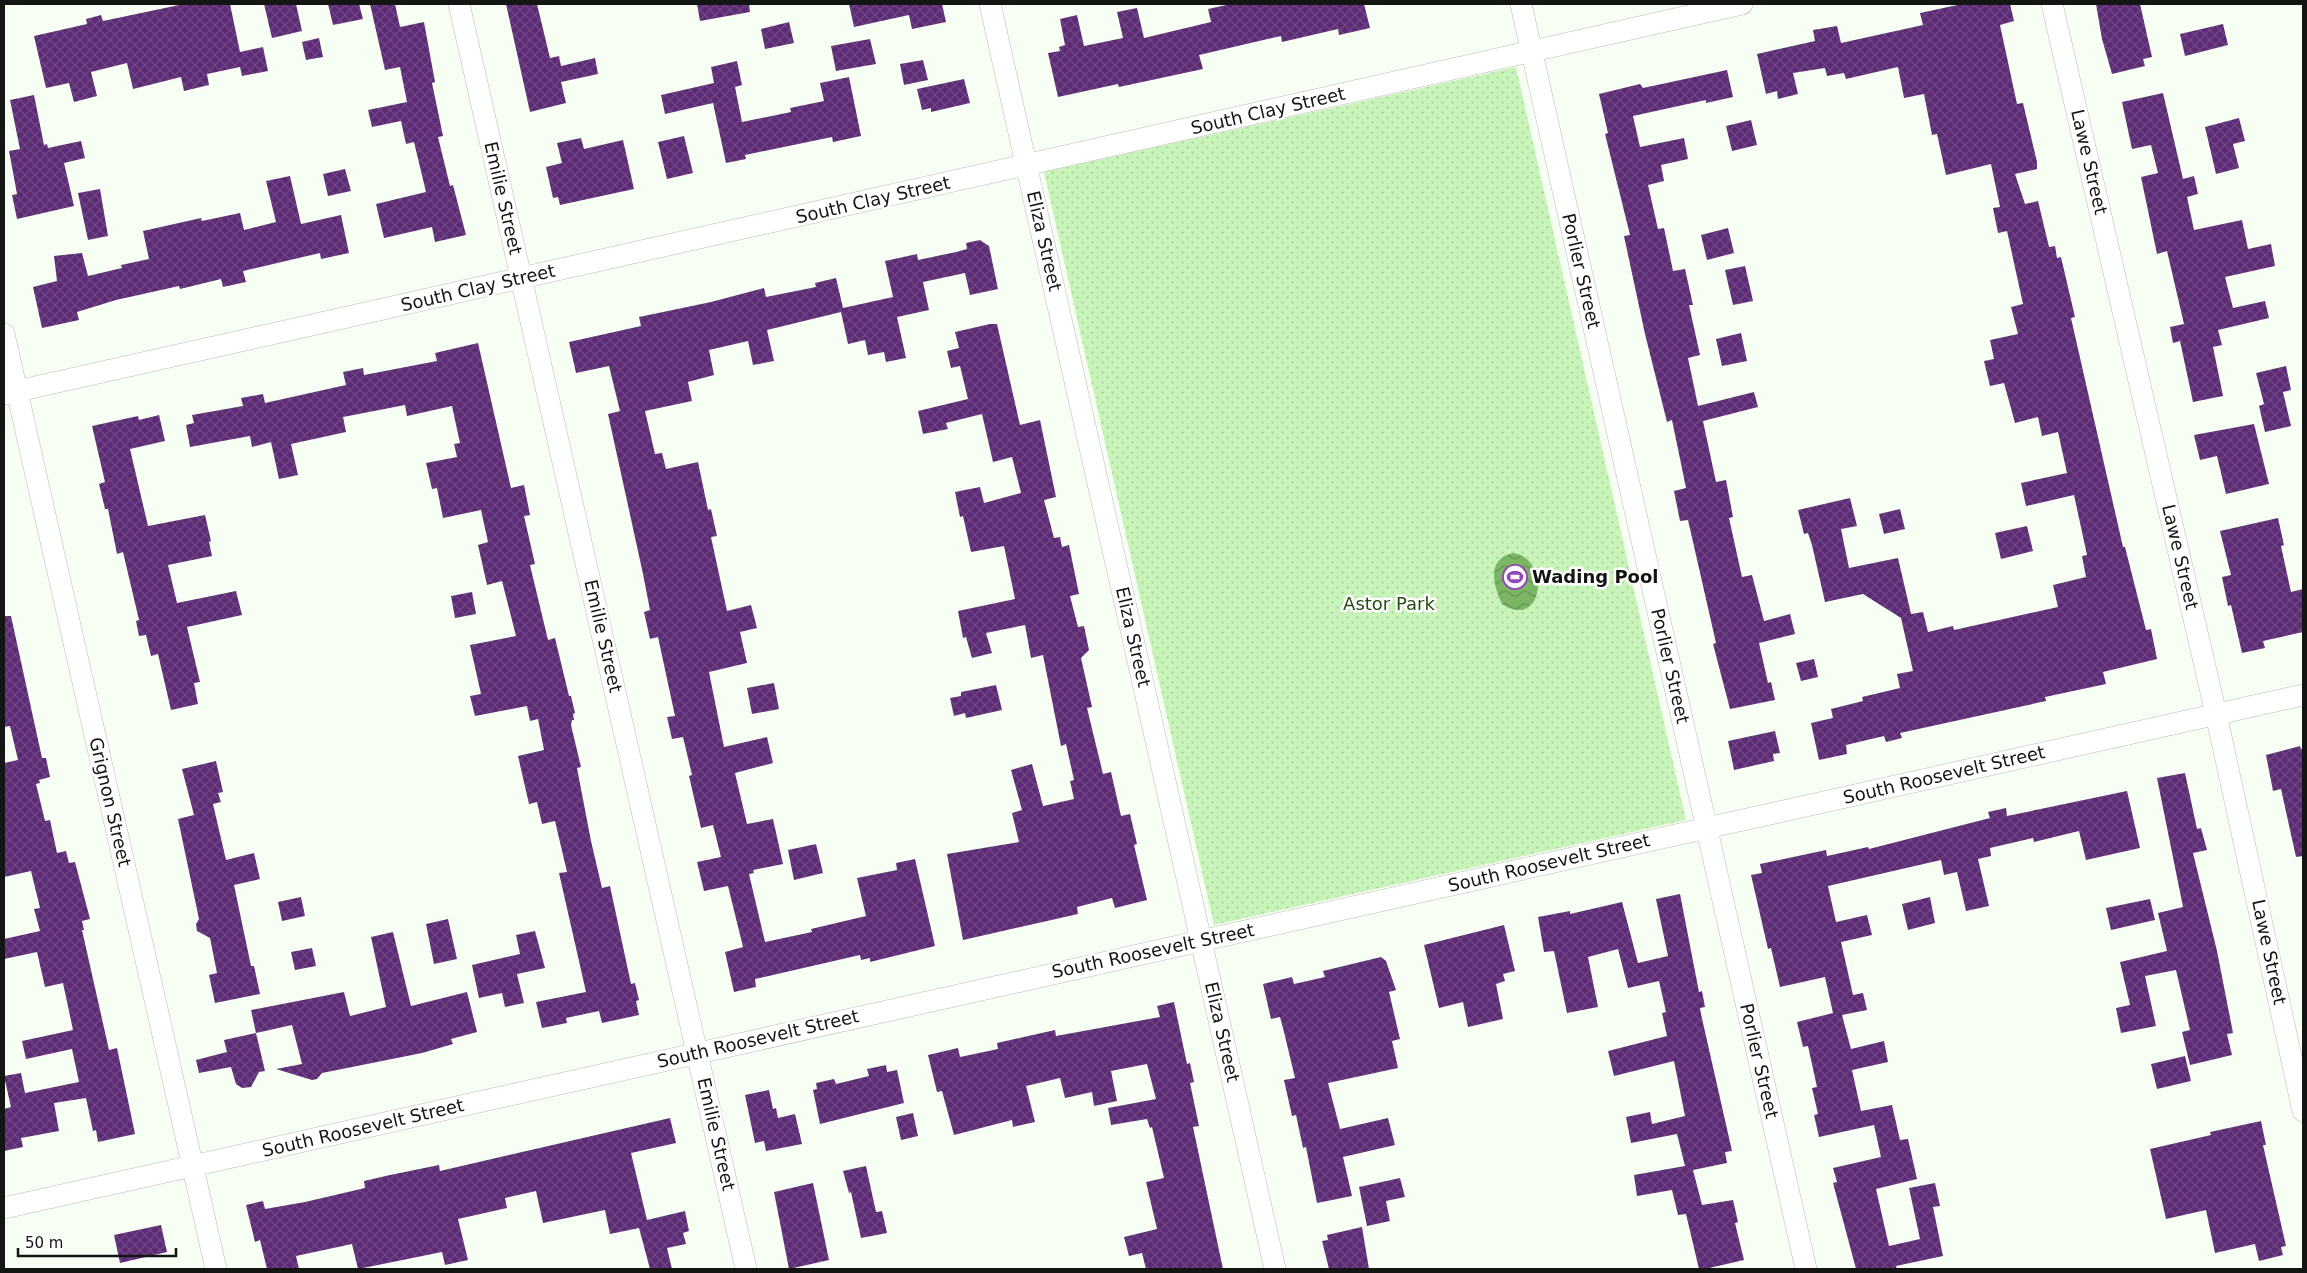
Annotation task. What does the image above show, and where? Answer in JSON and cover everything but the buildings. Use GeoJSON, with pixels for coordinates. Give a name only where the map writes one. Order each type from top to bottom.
{"type":"FeatureCollection","features":[{"type":"Feature","properties":{"kind":"street","name":"Emilie Street"},"geometry":{"type":"LineString","coordinates":[[460,4],[746,1269]]}},
{"type":"Feature","properties":{"kind":"street","name":"Eliza Street"},"geometry":{"type":"LineString","coordinates":[[990,4],[1275,1269]]}},
{"type":"Feature","properties":{"kind":"street","name":"Porlier Street"},"geometry":{"type":"LineString","coordinates":[[1521,4],[1806,1269]]}},
{"type":"Feature","properties":{"kind":"street","name":"South Clay Street"},"geometry":{"type":"LineString","coordinates":[[10,393],[1742,4]]}},
{"type":"Feature","properties":{"kind":"street","name":"Lawe Street"},"geometry":{"type":"LineString","coordinates":[[2052,4],[2216,714],[2303,1111]]}},
{"type":"Feature","properties":{"kind":"street","name":"Grignon Street"},"geometry":{"type":"LineString","coordinates":[[4,334],[10,393],[216,1269]]}},
{"type":"Feature","properties":{"kind":"street","name":"South Roosevelt Street"},"geometry":{"type":"LineString","coordinates":[[4,1208],[2303,695]]}},
{"type":"Feature","properties":{"kind":"green space","name":"Astor Park"},"geometry":{"type":"Polygon","coordinates":[[[1516,67],[1686,820],[1214,925],[1044,172],[1516,67]]]}},
{"type":"Feature","properties":{"kind":"water","name":"Wading Pool"},"geometry":{"type":"Polygon","coordinates":[[[1513,553],[1525,558],[1534,567],[1538,591],[1534,601],[1526,608],[1516,610],[1502,604],[1494,581],[1495,567],[1499,561],[1504,556],[1513,553]]]}},
{"type":"Feature","properties":{"kind":"place","name":"Wading Pool"},"geometry":{"type":"Point","coordinates":[1515,577]}}]}
